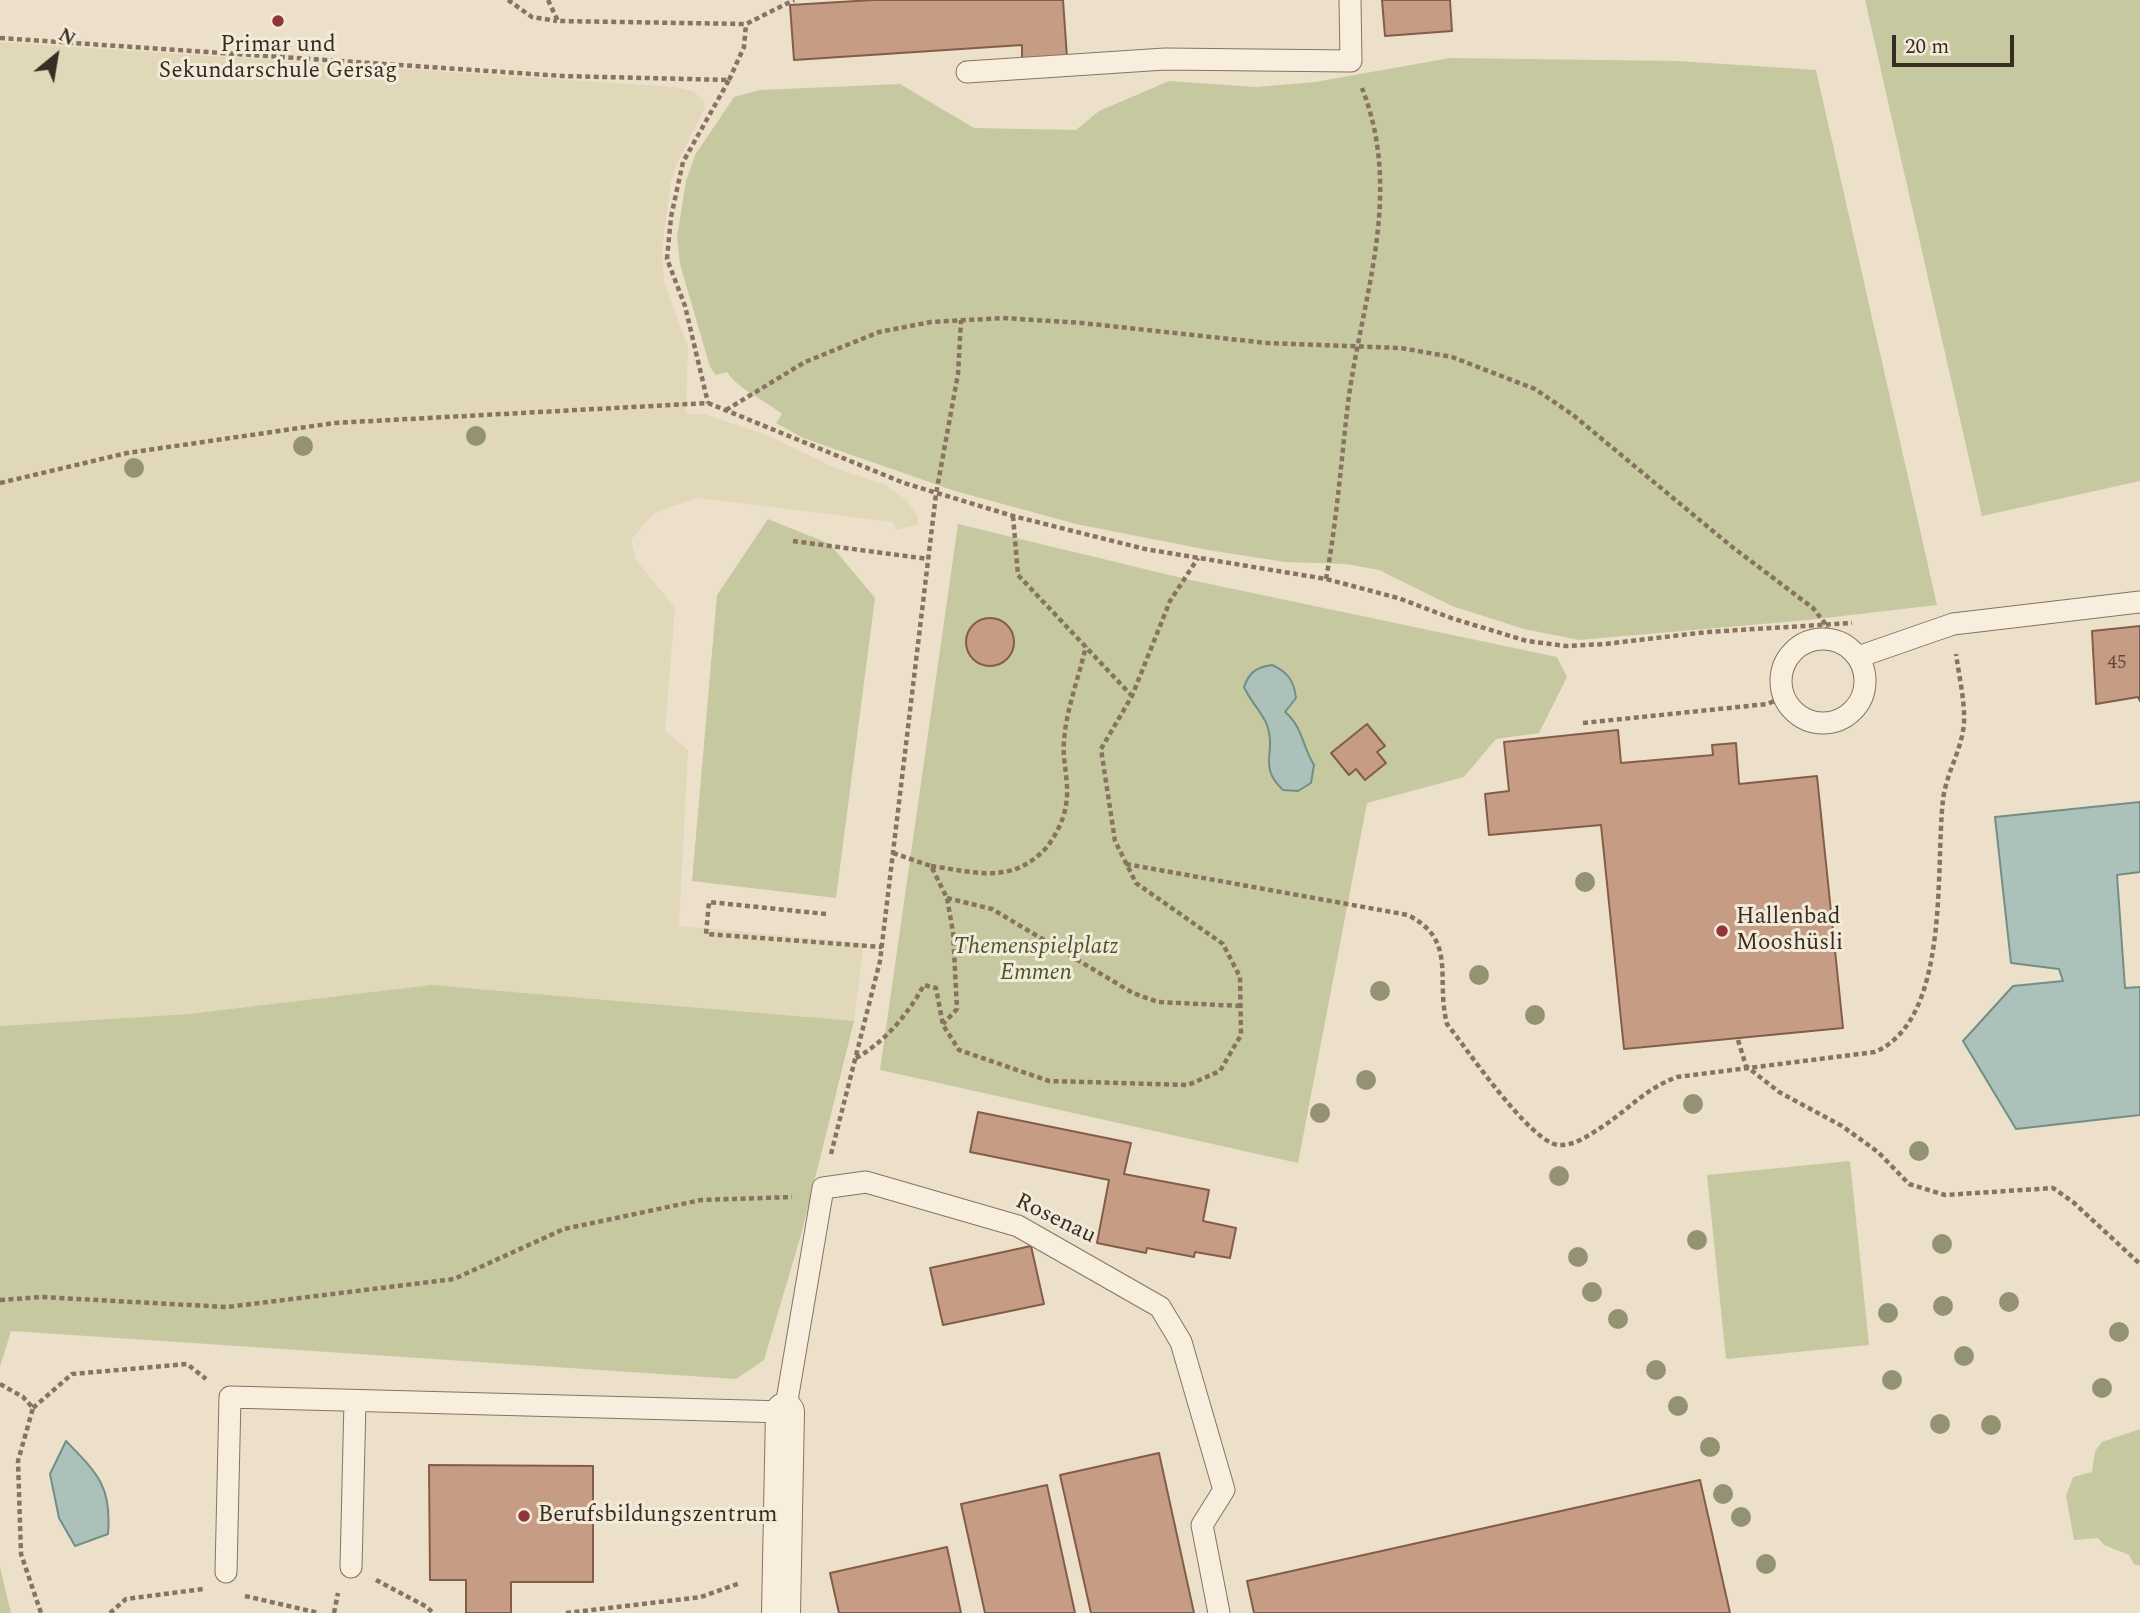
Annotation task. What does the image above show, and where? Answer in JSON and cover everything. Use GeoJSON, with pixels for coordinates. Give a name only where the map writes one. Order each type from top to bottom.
{"type":"FeatureCollection","features":[{"type":"Feature","properties":{"kind":"street"},"geometry":{"type":"LineString","coordinates":[[782,1613],[785,1412]]}},
{"type":"Feature","properties":{"kind":"lane"},"geometry":{"type":"LineString","coordinates":[[967,72],[1165,59],[1351,61],[1350,0]]}},
{"type":"Feature","properties":{"kind":"lane"},"geometry":{"type":"LineString","coordinates":[[1858,657],[1953,624],[2140,602]]}},
{"type":"Feature","properties":{"kind":"lane"},"geometry":{"type":"LineString","coordinates":[[1827,632],[1848,646],[1858,657],[1866,684],[1853,711],[1842,719],[1828,723],[1813,722],[1800,717],[1784,697],[1780,682],[1787,657],[1806,641],[1827,632]]}},
{"type":"Feature","properties":{"kind":"lane","name":"Rosenau"},"geometry":{"type":"LineString","coordinates":[[823,1188],[866,1182],[1018,1226],[1160,1307],[1181,1342],[1224,1490],[1202,1525],[1219,1613]]}},
{"type":"Feature","properties":{"kind":"lane"},"geometry":{"type":"LineString","coordinates":[[226,1572],[230,1397],[785,1412],[823,1188]]}},
{"type":"Feature","properties":{"kind":"lane"},"geometry":{"type":"LineString","coordinates":[[351,1567],[355,1401]]}},
{"type":"Feature","properties":{"kind":"path"},"geometry":{"type":"LineString","coordinates":[[508,0],[532,18],[558,21],[746,24],[794,0]]}},
{"type":"Feature","properties":{"kind":"path"},"geometry":{"type":"LineString","coordinates":[[548,0],[558,21]]}},
{"type":"Feature","properties":{"kind":"path"},"geometry":{"type":"LineString","coordinates":[[708,403],[685,306],[667,259],[671,217],[683,162],[729,80],[744,47],[746,24]]}},
{"type":"Feature","properties":{"kind":"path"},"geometry":{"type":"LineString","coordinates":[[0,38],[562,76],[729,80]]}},
{"type":"Feature","properties":{"kind":"path"},"geometry":{"type":"LineString","coordinates":[[1326,579],[1337,524],[1348,402],[1379,239],[1379,177],[1375,121],[1351,61]]}},
{"type":"Feature","properties":{"kind":"path"},"geometry":{"type":"LineString","coordinates":[[726,410],[805,362],[879,332],[931,322],[1003,318],[1082,323],[1267,343],[1401,348],[1452,357],[1535,389],[1573,415],[1731,546],[1813,608],[1827,632]]}},
{"type":"Feature","properties":{"kind":"path"},"geometry":{"type":"LineString","coordinates":[[0,1300],[41,1297],[227,1307],[454,1279],[564,1229],[701,1200],[802,1197],[823,1188],[881,947],[936,494],[958,374],[961,320]]}},
{"type":"Feature","properties":{"kind":"path"},"geometry":{"type":"LineString","coordinates":[[0,483],[127,453],[334,423],[708,403],[816,449],[936,494],[1145,549],[1326,579],[1398,598],[1451,618],[1527,641],[1566,646],[1707,632],[1827,632],[1866,621]]}},
{"type":"Feature","properties":{"kind":"path"},"geometry":{"type":"LineString","coordinates":[[1013,516],[1018,575],[1132,696]]}},
{"type":"Feature","properties":{"kind":"path"},"geometry":{"type":"LineString","coordinates":[[793,541],[928,559]]}},
{"type":"Feature","properties":{"kind":"path"},"geometry":{"type":"LineString","coordinates":[[856,1058],[880,1041],[912,1007],[924,985],[936,988],[943,1024],[959,1050],[1049,1081],[1188,1084],[1220,1071],[1241,1035],[1240,977],[1223,944],[1136,883],[1115,841],[1101,749],[1132,696],[1170,601],[1198,558]]}},
{"type":"Feature","properties":{"kind":"path"},"geometry":{"type":"LineString","coordinates":[[1126,864],[1408,915],[1423,923],[1435,934],[1441,950],[1443,1006],[1447,1024],[1518,1114],[1545,1142],[1561,1145],[1579,1141],[1653,1086],[1677,1077],[1746,1066],[1875,1052],[1891,1045],[1912,1016],[1928,974],[1935,939],[1943,801],[1947,774],[1960,742],[1964,722],[1953,624]]}},
{"type":"Feature","properties":{"kind":"path"},"geometry":{"type":"LineString","coordinates":[[893,853],[931,866],[985,873],[1016,872],[1034,861],[1053,840],[1066,808],[1068,784],[1064,741],[1086,646]]}},
{"type":"Feature","properties":{"kind":"path"},"geometry":{"type":"LineString","coordinates":[[1583,723],[1767,704],[1784,697]]}},
{"type":"Feature","properties":{"kind":"path"},"geometry":{"type":"LineString","coordinates":[[931,866],[947,898],[957,1009],[943,1024]]}},
{"type":"Feature","properties":{"kind":"path"},"geometry":{"type":"LineString","coordinates":[[947,898],[992,909],[1060,947],[1133,993],[1158,1002],[1241,1006]]}},
{"type":"Feature","properties":{"kind":"path"},"geometry":{"type":"LineString","coordinates":[[826,915],[709,902],[706,934],[881,947]]}},
{"type":"Feature","properties":{"kind":"path"},"geometry":{"type":"LineString","coordinates":[[1738,1040],[1746,1066],[1779,1092],[1842,1126],[1878,1152],[1909,1184],[1945,1195],[2053,1188],[2073,1202],[2140,1264]]}},
{"type":"Feature","properties":{"kind":"path"},"geometry":{"type":"LineString","coordinates":[[41,1613],[21,1554],[18,1461],[33,1409],[72,1374],[187,1364],[230,1397]]}},
{"type":"Feature","properties":{"kind":"path"},"geometry":{"type":"LineString","coordinates":[[0,1384],[23,1397],[33,1409]]}},
{"type":"Feature","properties":{"kind":"path"},"geometry":{"type":"LineString","coordinates":[[566,1613],[701,1597]]}},
{"type":"Feature","properties":{"kind":"shaded area"},"geometry":{"type":"Polygon","coordinates":[[[0,42],[675,87],[693,91],[704,101],[705,108],[677,163],[671,181],[662,249],[664,282],[688,347],[686,414],[704,414],[767,435],[835,468],[886,485],[907,501],[918,517],[918,525],[896,530],[893,522],[697,498],[654,513],[631,540],[636,560],[675,608],[665,731],[688,750],[679,926],[864,943],[854,1021],[431,985],[188,1014],[0,1026],[0,42]]]}},
{"type":"Feature","properties":{"kind":"green space"},"geometry":{"type":"Polygon","coordinates":[[[1865,0],[2140,0],[2140,481],[1982,516],[1865,0]]]}},
{"type":"Feature","properties":{"kind":"green space"},"geometry":{"type":"Polygon","coordinates":[[[1450,58],[1678,61],[1816,70],[1937,605],[1808,620],[1579,640],[1524,629],[1452,606],[1379,570],[1346,564],[1285,562],[1208,550],[1076,524],[955,491],[803,438],[776,423],[782,414],[745,390],[727,372],[716,375],[710,367],[680,264],[677,237],[686,181],[695,155],[734,97],[760,90],[900,84],[974,128],[1076,130],[1099,111],[1169,81],[1256,87],[1315,82],[1450,58]]]}},
{"type":"Feature","properties":{"kind":"green space"},"geometry":{"type":"Polygon","coordinates":[[[768,519],[830,544],[875,598],[836,898],[692,881],[717,595],[768,519]]]}},
{"type":"Feature","properties":{"kind":"green space","name":"Themenspielplatz Emmen"},"geometry":{"type":"Polygon","coordinates":[[[958,524],[1186,579],[1557,657],[1567,677],[1539,733],[1496,739],[1464,777],[1367,803],[1298,1163],[880,1070],[958,524]]]}},
{"type":"Feature","properties":{"kind":"green space"},"geometry":{"type":"Polygon","coordinates":[[[431,985],[854,1021],[801,1235],[764,1360],[736,1379],[11,1331],[0,1367],[0,1026],[188,1014],[431,985]]]}},
{"type":"Feature","properties":{"kind":"green space"},"geometry":{"type":"Polygon","coordinates":[[[1850,1161],[1869,1345],[1726,1359],[1707,1175],[1850,1161]]]}},
{"type":"Feature","properties":{"kind":"green space"},"geometry":{"type":"Polygon","coordinates":[[[2140,1429],[2140,1566],[2134,1564],[2129,1555],[2104,1545],[2098,1538],[2074,1540],[2066,1496],[2073,1477],[2092,1472],[2095,1451],[2102,1442],[2140,1429]]]}},
{"type":"Feature","properties":{"kind":"green space"},"geometry":{"type":"Polygon","coordinates":[[[0,1567],[11,1613],[0,1613],[0,1567]]]}},
{"type":"Feature","properties":{"kind":"water"},"geometry":{"type":"Polygon","coordinates":[[[1272,665],[1286,674],[1292,682],[1296,698],[1285,712],[1299,730],[1314,765],[1311,783],[1298,791],[1283,790],[1275,781],[1269,766],[1267,725],[1244,687],[1254,671],[1272,665]]]}},
{"type":"Feature","properties":{"kind":"water"},"geometry":{"type":"Polygon","coordinates":[[[2140,802],[2140,872],[2117,875],[2125,988],[2140,987],[2140,1115],[2016,1129],[1963,1041],[2013,986],[2063,981],[2059,969],[2011,963],[1995,817],[2140,802]]]}},
{"type":"Feature","properties":{"kind":"water"},"geometry":{"type":"Polygon","coordinates":[[[66,1441],[100,1482],[105,1492],[109,1518],[108,1534],[75,1546],[59,1518],[50,1474],[66,1441]]]}},
{"type":"Feature","properties":{"kind":"building"},"geometry":{"type":"Polygon","coordinates":[[[873,0],[1063,0],[1067,57],[1022,59],[1022,45],[794,60],[790,5],[873,0]]]}},
{"type":"Feature","properties":{"kind":"building"},"geometry":{"type":"Polygon","coordinates":[[[1382,0],[1450,0],[1452,31],[1385,36],[1382,0]]]}},
{"type":"Feature","properties":{"kind":"building"},"geometry":{"type":"Polygon","coordinates":[[[990,618],[1007,625],[1014,642],[1007,659],[990,666],[973,659],[966,642],[973,625],[990,618]]]}},
{"type":"Feature","properties":{"kind":"building"},"geometry":{"type":"Polygon","coordinates":[[[2140,626],[2140,701],[2138,697],[2096,704],[2092,631],[2140,626]]]}},
{"type":"Feature","properties":{"kind":"building"},"geometry":{"type":"Polygon","coordinates":[[[1367,724],[1385,746],[1377,752],[1386,763],[1365,780],[1356,769],[1349,775],[1331,753],[1367,724]]]}},
{"type":"Feature","properties":{"kind":"building","name":"Hallenbad Mooshüsli"},"geometry":{"type":"Polygon","coordinates":[[[1618,730],[1621,763],[1713,755],[1712,745],[1736,743],[1739,784],[1817,776],[1843,1028],[1624,1049],[1601,825],[1489,835],[1485,794],[1509,791],[1504,742],[1618,730]]]}},
{"type":"Feature","properties":{"kind":"building"},"geometry":{"type":"Polygon","coordinates":[[[978,1112],[1131,1143],[1124,1174],[1209,1190],[1203,1221],[1236,1228],[1230,1258],[1195,1252],[1194,1257],[1147,1248],[1146,1253],[1097,1243],[1109,1180],[970,1152],[978,1112]]]}},
{"type":"Feature","properties":{"kind":"building"},"geometry":{"type":"Polygon","coordinates":[[[1031,1246],[1044,1304],[943,1325],[930,1268],[1031,1246]]]}},
{"type":"Feature","properties":{"kind":"building"},"geometry":{"type":"Polygon","coordinates":[[[1159,1453],[1194,1613],[1091,1613],[1060,1475],[1159,1453]]]}},
{"type":"Feature","properties":{"kind":"building"},"geometry":{"type":"Polygon","coordinates":[[[429,1465],[593,1466],[593,1582],[511,1582],[511,1613],[466,1613],[466,1580],[430,1580],[429,1465]]]}},
{"type":"Feature","properties":{"kind":"building"},"geometry":{"type":"Polygon","coordinates":[[[1700,1480],[1730,1613],[1254,1613],[1247,1581],[1700,1480]]]}},
{"type":"Feature","properties":{"kind":"building"},"geometry":{"type":"Polygon","coordinates":[[[1047,1485],[1075,1613],[985,1613],[961,1504],[1047,1485]]]}},
{"type":"Feature","properties":{"kind":"building"},"geometry":{"type":"Polygon","coordinates":[[[947,1547],[961,1613],[839,1613],[830,1573],[947,1547]]]}},
{"type":"Feature","properties":{"kind":"place","name":"Primar und Sekundarschule Gersag"},"geometry":{"type":"Point","coordinates":[278,21]}},
{"type":"Feature","properties":{"kind":"place","name":"Hallenbad Mooshüsli"},"geometry":{"type":"Point","coordinates":[1722,931]}},
{"type":"Feature","properties":{"kind":"place","name":"Berufsbildungszentrum"},"geometry":{"type":"Point","coordinates":[524,1516]}}]}
